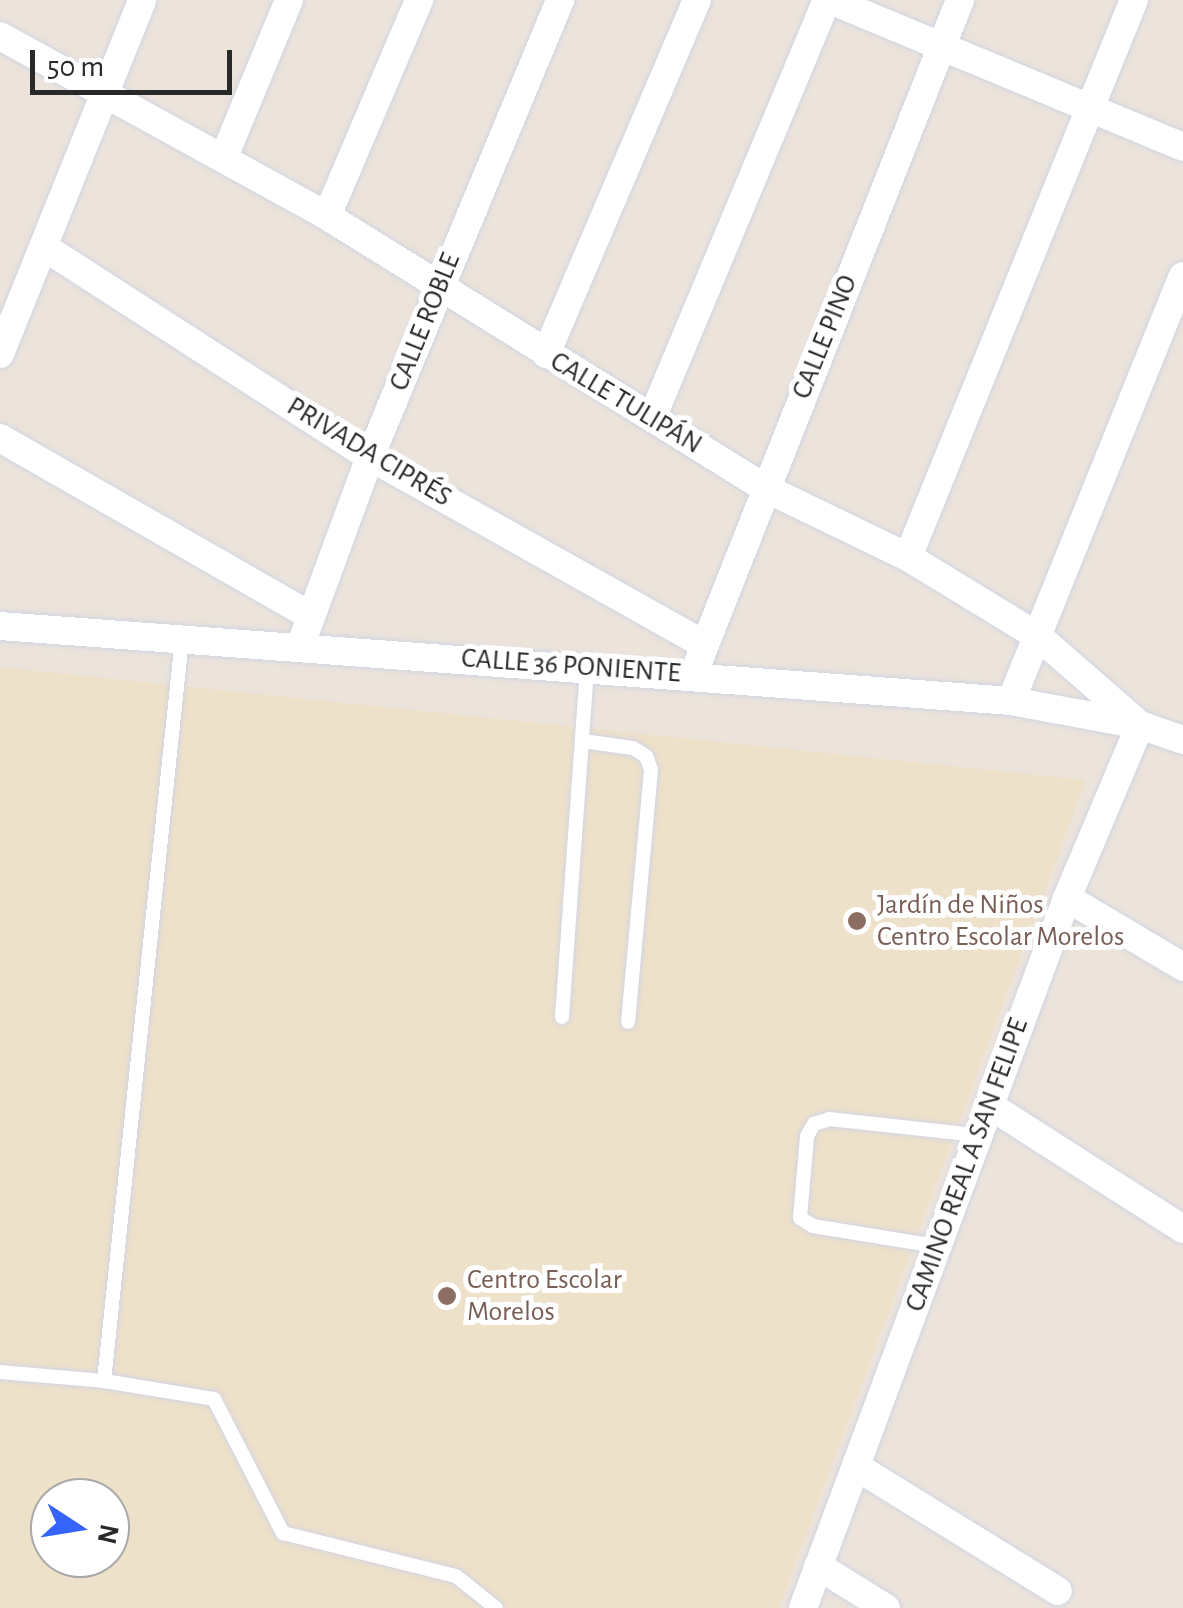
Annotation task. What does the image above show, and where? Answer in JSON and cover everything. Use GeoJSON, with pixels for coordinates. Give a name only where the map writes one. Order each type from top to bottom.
{"type":"FeatureCollection","features":[{"type":"Feature","properties":{"kind":"street"},"geometry":{"type":"LineString","coordinates":[[0,354],[142,0]]}},
{"type":"Feature","properties":{"kind":"street"},"geometry":{"type":"LineString","coordinates":[[224,158],[289,0]]}},
{"type":"Feature","properties":{"kind":"street"},"geometry":{"type":"LineString","coordinates":[[327,216],[420,0]]}},
{"type":"Feature","properties":{"kind":"street","name":"CALLE ROBLE"},"geometry":{"type":"LineString","coordinates":[[300,647],[370,456],[560,0]]}},
{"type":"Feature","properties":{"kind":"street"},"geometry":{"type":"LineString","coordinates":[[546,354],[698,0]]}},
{"type":"Feature","properties":{"kind":"street"},"geometry":{"type":"LineString","coordinates":[[652,418],[829,0],[1183,147]]}},
{"type":"Feature","properties":{"kind":"street","name":"CALLE PINO"},"geometry":{"type":"LineString","coordinates":[[700,676],[702,644],[960,0]]}},
{"type":"Feature","properties":{"kind":"street"},"geometry":{"type":"LineString","coordinates":[[908,557],[1134,0]]}},
{"type":"Feature","properties":{"kind":"street","name":"CALLE TULIPÁN"},"geometry":{"type":"LineString","coordinates":[[0,36],[327,216],[438,289],[765,488],[908,557],[1040,637],[1140,724]]}},
{"type":"Feature","properties":{"kind":"street","name":"PRIVADA CIPRÉS"},"geometry":{"type":"LineString","coordinates":[[44,247],[370,456],[702,644]]}},
{"type":"Feature","properties":{"kind":"street"},"geometry":{"type":"LineString","coordinates":[[1011,701],[1183,276]]}},
{"type":"Feature","properties":{"kind":"street"},"geometry":{"type":"LineString","coordinates":[[0,438],[309,615]]}},
{"type":"Feature","properties":{"kind":"street","name":"CALLE 36 PONIENTE"},"geometry":{"type":"LineString","coordinates":[[0,626],[588,666],[1011,701],[1140,724]]}},
{"type":"Feature","properties":{"kind":"street"},"geometry":{"type":"LineString","coordinates":[[1140,724],[1183,740]]}},
{"type":"Feature","properties":{"kind":"street","name":"CAMINO REAL A SAN FELIPE"},"geometry":{"type":"LineString","coordinates":[[803,1608],[1067,898],[1140,724]]}},
{"type":"Feature","properties":{"kind":"street"},"geometry":{"type":"LineString","coordinates":[[1067,898],[1183,967]]}},
{"type":"Feature","properties":{"kind":"street"},"geometry":{"type":"LineString","coordinates":[[989,1105],[1183,1229]]}},
{"type":"Feature","properties":{"kind":"street"},"geometry":{"type":"LineString","coordinates":[[856,1466],[1058,1591]]}},
{"type":"Feature","properties":{"kind":"street"},"geometry":{"type":"LineString","coordinates":[[818,1566],[886,1608]]}},
{"type":"Feature","properties":{"kind":"lane"},"geometry":{"type":"LineString","coordinates":[[104,1381],[182,638]]}},
{"type":"Feature","properties":{"kind":"lane"},"geometry":{"type":"LineString","coordinates":[[562,1017],[588,666]]}},
{"type":"Feature","properties":{"kind":"lane"},"geometry":{"type":"LineString","coordinates":[[583,741],[633,748],[646,756],[650,770],[628,1022]]}},
{"type":"Feature","properties":{"kind":"lane"},"geometry":{"type":"LineString","coordinates":[[936,1246],[813,1226],[800,1218],[807,1136],[814,1124],[829,1119],[977,1136]]}},
{"type":"Feature","properties":{"kind":"lane"},"geometry":{"type":"LineString","coordinates":[[0,1372],[104,1381],[214,1399],[283,1533],[456,1576],[496,1608]]}},
{"type":"Feature","properties":{"kind":"shaded area","name":"Centro Escolar Morelos"},"geometry":{"type":"Polygon","coordinates":[[[0,667],[1086,780],[779,1608],[0,1608],[0,667]]]}},
{"type":"Feature","properties":{"kind":"place","name":"Jardín de Niños Centro Escolar Morelos"},"geometry":{"type":"Point","coordinates":[857,921]}},
{"type":"Feature","properties":{"kind":"place","name":"Centro Escolar Morelos"},"geometry":{"type":"Point","coordinates":[447,1296]}}]}
